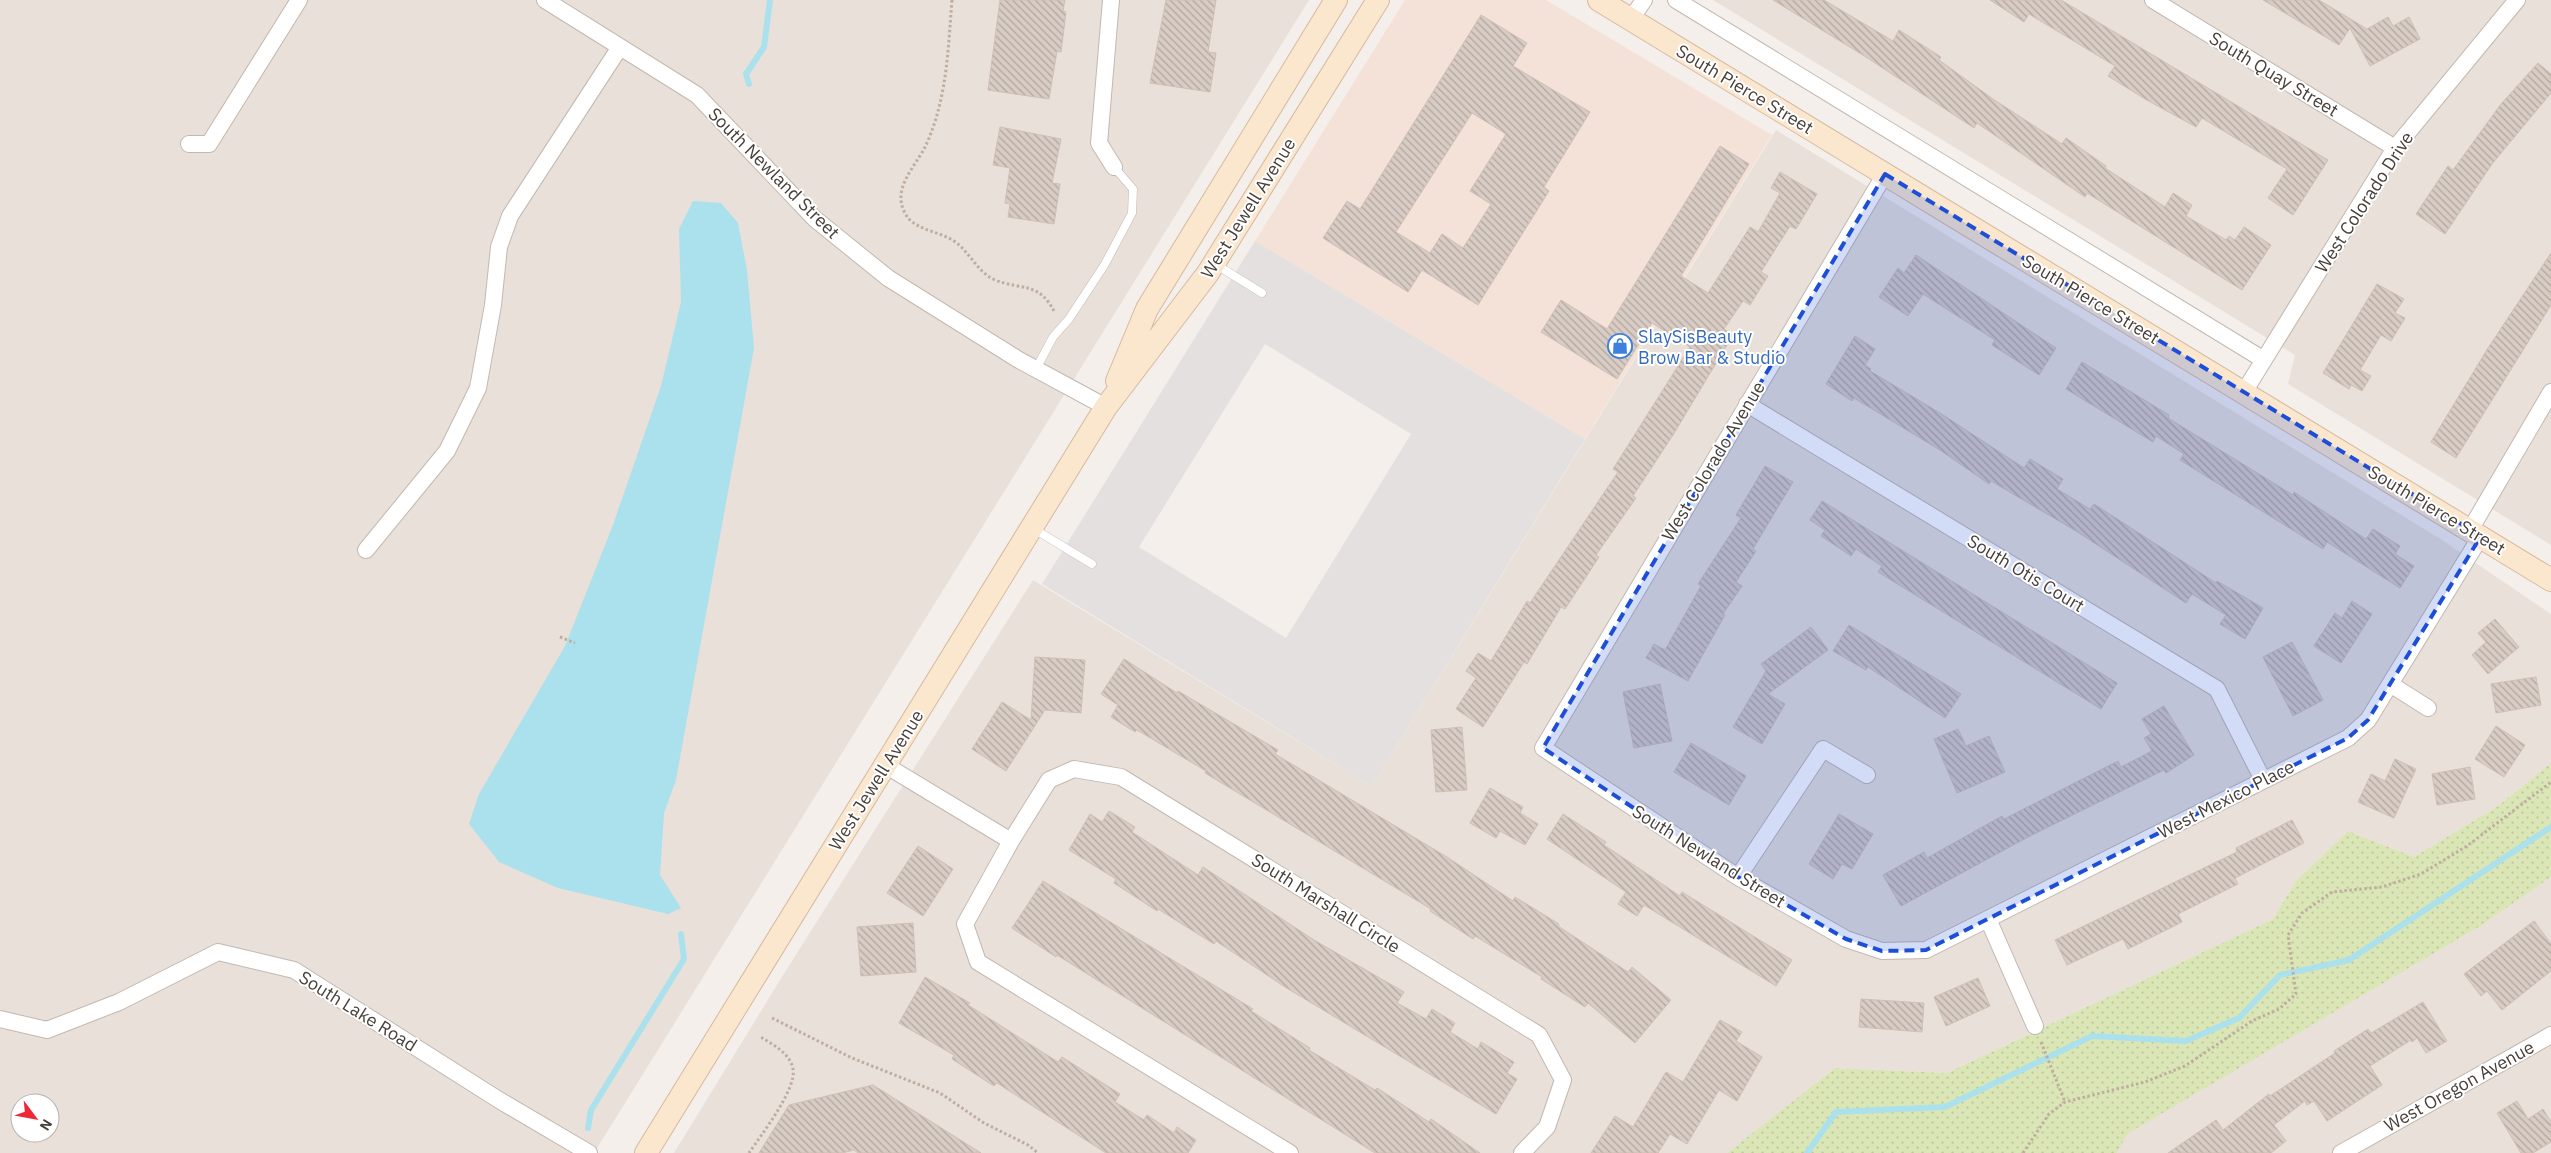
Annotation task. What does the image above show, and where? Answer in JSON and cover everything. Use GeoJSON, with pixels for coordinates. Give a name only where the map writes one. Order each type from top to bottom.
{"type":"FeatureCollection","features":[{"type":"Feature","properties":{"kind":"main road","name":"West Jewell Avenue"},"geometry":{"type":"LineString","coordinates":[[1106,407],[1147,308],[1336,0]]}},
{"type":"Feature","properties":{"kind":"main road","name":"West Jewell Avenue"},"geometry":{"type":"LineString","coordinates":[[646,1153],[1106,407],[1214,264],[1378,0]]}},
{"type":"Feature","properties":{"kind":"main road","name":"South Pierce Street"},"geometry":{"type":"LineString","coordinates":[[1600,0],[2551,580]]}},
{"type":"Feature","properties":{"kind":"street"},"geometry":{"type":"LineString","coordinates":[[189,144],[209,144],[299,0]]}},
{"type":"Feature","properties":{"kind":"street","name":"South Newland Street"},"geometry":{"type":"LineString","coordinates":[[545,0],[697,95],[815,219],[888,278],[1036,369],[1106,407]]}},
{"type":"Feature","properties":{"kind":"street"},"geometry":{"type":"LineString","coordinates":[[1111,0],[1099,143],[1114,167]]}},
{"type":"Feature","properties":{"kind":"street"},"geometry":{"type":"LineString","coordinates":[[1631,19],[1644,0]]}},
{"type":"Feature","properties":{"kind":"street"},"geometry":{"type":"LineString","coordinates":[[1676,0],[2264,360]]}},
{"type":"Feature","properties":{"kind":"street","name":"South Quay Street"},"geometry":{"type":"LineString","coordinates":[[2152,0],[2395,148]]}},
{"type":"Feature","properties":{"kind":"street","name":"West Colorado Drive"},"geometry":{"type":"LineString","coordinates":[[2244,392],[2395,148],[2517,0]]}},
{"type":"Feature","properties":{"kind":"street"},"geometry":{"type":"LineString","coordinates":[[366,550],[447,451],[478,388],[493,305],[499,246],[510,216],[620,47]]}},
{"type":"Feature","properties":{"kind":"street","name":"West Colorado Avenue"},"geometry":{"type":"LineString","coordinates":[[1543,748],[1885,174]]}},
{"type":"Feature","properties":{"kind":"street","name":"West Mexico Place"},"geometry":{"type":"LineString","coordinates":[[1882,950],[1926,950],[2348,738],[2368,720],[2390,684],[2475,533],[2551,392]]}},
{"type":"Feature","properties":{"kind":"street","name":"South Otis Court"},"geometry":{"type":"LineString","coordinates":[[1747,404],[2217,689],[2262,780]]}},
{"type":"Feature","properties":{"kind":"street"},"geometry":{"type":"LineString","coordinates":[[2390,684],[2428,708]]}},
{"type":"Feature","properties":{"kind":"street","name":"South Newland Street"},"geometry":{"type":"LineString","coordinates":[[1543,748],[1738,877],[1846,939],[1882,950]]}},
{"type":"Feature","properties":{"kind":"street"},"geometry":{"type":"LineString","coordinates":[[1738,877],[1823,749],[1867,775]]}},
{"type":"Feature","properties":{"kind":"street"},"geometry":{"type":"LineString","coordinates":[[885,765],[1011,841]]}},
{"type":"Feature","properties":{"kind":"street","name":"South Marshall Circle"},"geometry":{"type":"LineString","coordinates":[[1290,1153],[978,962],[964,924],[1011,841],[1049,780],[1074,770],[1121,777],[1540,1035],[1563,1080],[1547,1127],[1522,1153]]}},
{"type":"Feature","properties":{"kind":"street"},"geometry":{"type":"LineString","coordinates":[[1988,920],[2035,1026]]}},
{"type":"Feature","properties":{"kind":"street","name":"South Lake Road"},"geometry":{"type":"LineString","coordinates":[[0,1019],[47,1030],[119,1002],[218,952],[237,956],[294,970],[499,1100],[589,1153]]}},
{"type":"Feature","properties":{"kind":"street","name":"West Oregon Avenue"},"geometry":{"type":"LineString","coordinates":[[2341,1153],[2551,1035]]}},
{"type":"Feature","properties":{"kind":"lane"},"geometry":{"type":"LineString","coordinates":[[1036,369],[1053,337],[1105,264],[1132,212],[1133,189],[1114,167]]}},
{"type":"Feature","properties":{"kind":"lane"},"geometry":{"type":"LineString","coordinates":[[1214,264],[1262,293]]}},
{"type":"Feature","properties":{"kind":"lane"},"geometry":{"type":"LineString","coordinates":[[1032,527],[1092,564]]}},
{"type":"Feature","properties":{"kind":"path"},"geometry":{"type":"LineString","coordinates":[[952,0],[945,88],[928,142],[904,182],[901,192],[902,207],[908,218],[915,224],[954,242],[984,273],[996,280],[1018,284],[1043,295],[1058,321],[1059,330]]}},
{"type":"Feature","properties":{"kind":"path"},"geometry":{"type":"LineString","coordinates":[[560,636],[575,643]]}},
{"type":"Feature","properties":{"kind":"path"},"geometry":{"type":"LineString","coordinates":[[2023,1153],[2049,1114],[2065,1102],[2145,1082],[2184,1066],[2252,1021],[2279,1009],[2296,994],[2290,964],[2288,935],[2302,913],[2332,892],[2382,887],[2421,874],[2467,846],[2551,782]]}},
{"type":"Feature","properties":{"kind":"path"},"geometry":{"type":"LineString","coordinates":[[772,1018],[852,1058],[940,1093],[984,1123],[1028,1145],[1038,1153]]}},
{"type":"Feature","properties":{"kind":"path"},"geometry":{"type":"LineString","coordinates":[[2035,1026],[2051,1071],[2065,1102]]}},
{"type":"Feature","properties":{"kind":"path"},"geometry":{"type":"LineString","coordinates":[[749,1153],[792,1084],[793,1069],[787,1056],[761,1037]]}},
{"type":"Feature","properties":{"kind":"highlighted area"},"geometry":{"type":"Polygon","coordinates":[[[1885,174],[2481,536],[2368,720],[2348,738],[1926,950],[1882,951],[1846,939],[1738,877],[1543,748],[1885,174]]]}},
{"type":"Feature","properties":{"kind":"shaded area"},"geometry":{"type":"Polygon","coordinates":[[[0,0],[1309,0],[594,1153],[0,1153],[0,0]]]}},
{"type":"Feature","properties":{"kind":"shaded area"},"geometry":{"type":"Polygon","coordinates":[[[1405,0],[1546,0],[1772,135],[1585,439],[1255,241],[1405,0]]]}},
{"type":"Feature","properties":{"kind":"shaded area"},"geometry":{"type":"Polygon","coordinates":[[[1713,0],[2551,0],[2551,545],[2288,384],[2295,355],[1713,0]]]}},
{"type":"Feature","properties":{"kind":"shaded area"},"geometry":{"type":"Polygon","coordinates":[[[1776,130],[2442,540],[2551,614],[2551,763],[2498,806],[2414,857],[2348,831],[2296,881],[2273,919],[1947,1073],[1835,1068],[1727,1153],[674,1153],[785,972],[1033,580],[1372,786],[1776,130]]]}},
{"type":"Feature","properties":{"kind":"shaded area"},"geometry":{"type":"Polygon","coordinates":[[[1255,241],[1585,439],[1372,786],[1042,584],[1255,241]],[[1265,344],[1139,547],[1286,638],[1411,434],[1265,344]]]}},
{"type":"Feature","properties":{"kind":"shaded area"},"geometry":{"type":"Polygon","coordinates":[[[2551,877],[2551,1153],[2117,1153],[2126,1134],[2482,925],[2551,877]]]}},
{"type":"Feature","properties":{"kind":"green space"},"geometry":{"type":"Polygon","coordinates":[[[2551,763],[2551,877],[2482,925],[2127,1134],[2117,1153],[1727,1153],[1835,1068],[1947,1073],[2273,919],[2296,881],[2348,831],[2414,857],[2498,806],[2551,763]]]}},
{"type":"Feature","properties":{"kind":"water"},"geometry":{"type":"Polygon","coordinates":[[[693,201],[721,203],[738,223],[747,270],[754,348],[676,780],[664,813],[660,875],[681,908],[668,914],[558,888],[499,862],[469,824],[479,794],[565,646],[613,525],[661,386],[681,302],[679,229],[693,201]]]}},
{"type":"Feature","properties":{"kind":"building"},"geometry":{"type":"Polygon","coordinates":[[[1000,0],[1065,0],[1063,11],[1066,12],[1061,52],[1057,51],[1049,99],[988,90],[1000,0]]]}},
{"type":"Feature","properties":{"kind":"building"},"geometry":{"type":"Polygon","coordinates":[[[1166,0],[1216,0],[1208,52],[1216,53],[1210,92],[1150,83],[1166,0]]]}},
{"type":"Feature","properties":{"kind":"building"},"geometry":{"type":"Polygon","coordinates":[[[1773,0],[1824,0],[1893,41],[1899,30],[1941,57],[1939,60],[1993,99],[2062,144],[2066,138],[2106,166],[2105,168],[2165,207],[2173,193],[2192,205],[2186,216],[2226,240],[2229,236],[2235,240],[2244,227],[2271,245],[2242,290],[2087,193],[2085,197],[1977,123],[1974,128],[1866,57],[1773,0]]]}},
{"type":"Feature","properties":{"kind":"building"},"geometry":{"type":"Polygon","coordinates":[[[1990,0],[2061,0],[2328,160],[2293,215],[2268,198],[2287,169],[2202,118],[2196,127],[2145,99],[2108,76],[2115,66],[2029,14],[2024,22],[1990,0]]]}},
{"type":"Feature","properties":{"kind":"building"},"geometry":{"type":"Polygon","coordinates":[[[2263,0],[2319,0],[2367,29],[2388,17],[2393,26],[2409,17],[2420,39],[2370,66],[2350,28],[2339,45],[2263,0]]]}},
{"type":"Feature","properties":{"kind":"building"},"geometry":{"type":"Polygon","coordinates":[[[1481,15],[1527,43],[1513,66],[1590,112],[1544,187],[1549,191],[1478,305],[1422,270],[1408,292],[1323,238],[1347,201],[1360,209],[1481,15]],[[1472,113],[1396,232],[1430,253],[1442,234],[1463,248],[1491,204],[1470,191],[1506,134],[1472,113]]]}},
{"type":"Feature","properties":{"kind":"building"},"geometry":{"type":"Polygon","coordinates":[[[2538,63],[2551,74],[2551,93],[2492,164],[2445,234],[2416,214],[2448,166],[2453,170],[2501,104],[2538,63]]]}},
{"type":"Feature","properties":{"kind":"building"},"geometry":{"type":"Polygon","coordinates":[[[1000,127],[1061,139],[1052,183],[1060,184],[1054,224],[1008,217],[1010,204],[1005,203],[1010,168],[993,165],[1000,127]]]}},
{"type":"Feature","properties":{"kind":"building"},"geometry":{"type":"Polygon","coordinates":[[[1720,146],[1749,164],[1681,276],[1708,293],[1750,227],[1758,232],[1780,193],[1771,188],[1780,172],[1817,194],[1796,229],[1790,226],[1761,272],[1768,276],[1750,305],[1743,301],[1724,329],[1733,335],[1673,435],[1633,496],[1636,498],[1596,555],[1599,557],[1565,609],[1561,607],[1527,664],[1524,662],[1483,727],[1456,709],[1476,678],[1466,671],[1478,653],[1491,661],[1527,601],[1530,603],[1618,472],[1613,469],[1690,347],[1652,323],[1617,379],[1541,332],[1561,300],[1607,329],[1720,146]]]}},
{"type":"Feature","properties":{"kind":"building"},"geometry":{"type":"Polygon","coordinates":[[[2551,253],[2551,305],[2456,458],[2431,442],[2488,348],[2551,253]]]}},
{"type":"Feature","properties":{"kind":"building"},"geometry":{"type":"Polygon","coordinates":[[[1916,255],[2056,348],[2039,375],[1992,345],[1995,340],[1923,294],[1908,316],[1879,297],[1898,268],[1904,273],[1916,255]]]}},
{"type":"Feature","properties":{"kind":"building"},"geometry":{"type":"Polygon","coordinates":[[[2377,284],[2404,299],[2395,313],[2405,318],[2391,341],[2381,335],[2360,370],[2371,376],[2362,391],[2351,385],[2349,389],[2323,373],[2377,284]]]}},
{"type":"Feature","properties":{"kind":"building"},"geometry":{"type":"Polygon","coordinates":[[[1855,336],[1875,349],[1865,365],[1871,369],[1870,371],[1940,413],[2024,468],[2030,459],[2063,479],[2057,489],[2090,509],[2094,504],[2216,583],[2217,581],[2263,608],[2245,639],[2220,624],[2226,615],[2192,594],[2186,603],[2076,531],[1991,481],[1989,484],[1940,450],[1854,398],[1852,401],[1826,384],[1855,336]]]}},
{"type":"Feature","properties":{"kind":"building"},"geometry":{"type":"Polygon","coordinates":[[[2082,362],[2169,415],[2168,418],[2293,495],[2294,492],[2366,539],[2373,529],[2400,546],[2395,554],[2414,566],[2400,588],[2327,542],[2323,549],[2180,460],[2184,454],[2156,436],[2153,442],[2066,389],[2082,362]]]}},
{"type":"Feature","properties":{"kind":"building"},"geometry":{"type":"Polygon","coordinates":[[[1765,466],[1793,482],[1753,549],[1756,551],[1736,582],[1742,586],[1723,614],[1725,615],[1688,681],[1646,658],[1654,644],[1665,650],[1701,586],[1698,584],[1741,518],[1736,515],[1765,466]]]}},
{"type":"Feature","properties":{"kind":"building"},"geometry":{"type":"Polygon","coordinates":[[[1822,501],[2117,683],[2101,709],[1878,572],[1882,566],[1856,549],[1851,556],[1821,536],[1825,530],[1810,520],[1822,501]]]}},
{"type":"Feature","properties":{"kind":"building"},"geometry":{"type":"Polygon","coordinates":[[[2352,601],[2372,614],[2341,663],[2314,646],[2335,613],[2342,618],[2352,601]]]}},
{"type":"Feature","properties":{"kind":"building"},"geometry":{"type":"Polygon","coordinates":[[[2495,619],[2519,647],[2488,674],[2472,655],[2486,642],[2478,633],[2495,619]]]}},
{"type":"Feature","properties":{"kind":"building"},"geometry":{"type":"Polygon","coordinates":[[[1849,625],[1961,694],[1945,718],[1868,667],[1866,670],[1833,651],[1849,625]]]}},
{"type":"Feature","properties":{"kind":"building"},"geometry":{"type":"Polygon","coordinates":[[[1811,627],[1828,650],[1768,694],[1785,704],[1762,744],[1733,727],[1766,671],[1761,664],[1811,627]]]}},
{"type":"Feature","properties":{"kind":"building"},"geometry":{"type":"Polygon","coordinates":[[[2292,642],[2323,700],[2293,716],[2263,657],[2292,642]]]}},
{"type":"Feature","properties":{"kind":"building"},"geometry":{"type":"Polygon","coordinates":[[[1035,657],[1085,660],[1081,713],[1045,710],[1006,771],[972,749],[1002,702],[1031,720],[1035,657]]]}},
{"type":"Feature","properties":{"kind":"building"},"geometry":{"type":"Polygon","coordinates":[[[1124,659],[1177,693],[1178,691],[1278,750],[1275,754],[1447,857],[1513,901],[1515,897],[1559,924],[1558,926],[1628,972],[1632,967],[1671,1000],[1635,1043],[1588,1003],[1585,1007],[1541,979],[1542,977],[1475,936],[1473,939],[1430,911],[1431,909],[1205,773],[1206,771],[1137,730],[1135,732],[1111,717],[1118,705],[1101,694],[1124,659]]]}},
{"type":"Feature","properties":{"kind":"building"},"geometry":{"type":"Polygon","coordinates":[[[2536,677],[2541,705],[2496,713],[2491,684],[2536,677]]]}},
{"type":"Feature","properties":{"kind":"building"},"geometry":{"type":"Polygon","coordinates":[[[1660,684],[1672,741],[1634,748],[1623,692],[1660,684]]]}},
{"type":"Feature","properties":{"kind":"building"},"geometry":{"type":"Polygon","coordinates":[[[2164,706],[2194,755],[2166,773],[2164,770],[2028,837],[1901,906],[1883,875],[1924,852],[1927,858],[2002,816],[2004,819],[2118,761],[2121,767],[2152,751],[2144,738],[2151,734],[2142,719],[2164,706]]]}},
{"type":"Feature","properties":{"kind":"building"},"geometry":{"type":"Polygon","coordinates":[[[2496,726],[2525,745],[2504,777],[2475,759],[2496,726]]]}},
{"type":"Feature","properties":{"kind":"building"},"geometry":{"type":"Polygon","coordinates":[[[1462,727],[1467,790],[1436,792],[1431,730],[1462,727]]]}},
{"type":"Feature","properties":{"kind":"building"},"geometry":{"type":"Polygon","coordinates":[[[1958,729],[1966,746],[1989,736],[2005,772],[1957,793],[1934,739],[1958,729]]]}},
{"type":"Feature","properties":{"kind":"building"},"geometry":{"type":"Polygon","coordinates":[[[1691,743],[1746,776],[1729,805],[1674,772],[1691,743]]]}},
{"type":"Feature","properties":{"kind":"building"},"geometry":{"type":"Polygon","coordinates":[[[2395,759],[2416,769],[2394,818],[2358,802],[2371,774],[2385,781],[2395,759]]]}},
{"type":"Feature","properties":{"kind":"building"},"geometry":{"type":"Polygon","coordinates":[[[2470,767],[2475,799],[2437,805],[2432,774],[2470,767]]]}},
{"type":"Feature","properties":{"kind":"building"},"geometry":{"type":"Polygon","coordinates":[[[1490,788],[1523,807],[1520,813],[1538,824],[1525,845],[1500,831],[1496,838],[1470,823],[1490,788]]]}},
{"type":"Feature","properties":{"kind":"building"},"geometry":{"type":"Polygon","coordinates":[[[1109,811],[1135,827],[1132,832],[1198,875],[1203,867],[1314,940],[1404,992],[1397,1003],[1426,1019],[1432,1009],[1455,1023],[1450,1032],[1478,1049],[1481,1042],[1514,1062],[1507,1073],[1517,1079],[1496,1114],[1285,987],[1216,941],[1214,944],[1158,909],[1157,911],[1114,883],[1116,879],[1069,850],[1090,814],[1102,822],[1109,811]]]}},
{"type":"Feature","properties":{"kind":"building"},"geometry":{"type":"Polygon","coordinates":[[[1563,814],[1606,842],[1604,845],[1680,896],[1682,892],[1792,960],[1776,986],[1644,905],[1637,916],[1618,904],[1626,892],[1547,839],[1563,814]]]}},
{"type":"Feature","properties":{"kind":"building"},"geometry":{"type":"Polygon","coordinates":[[[1839,814],[1873,834],[1852,869],[1842,864],[1833,879],[1809,864],[1839,814]]]}},
{"type":"Feature","properties":{"kind":"building"},"geometry":{"type":"Polygon","coordinates":[[[2292,820],[2304,843],[2235,878],[2238,884],[2178,914],[2182,922],[2128,949],[2123,939],[2067,965],[2055,940],[2237,852],[2236,848],[2292,820]]]}},
{"type":"Feature","properties":{"kind":"building"},"geometry":{"type":"Polygon","coordinates":[[[918,846],[953,869],[923,916],[887,893],[918,846]]]}},
{"type":"Feature","properties":{"kind":"building"},"geometry":{"type":"Polygon","coordinates":[[[1043,881],[1253,1009],[1251,1011],[1310,1048],[1309,1050],[1375,1090],[1377,1088],[1429,1122],[1431,1119],[1480,1153],[1375,1153],[1057,955],[1056,957],[1012,928],[1043,881]]]}},
{"type":"Feature","properties":{"kind":"building"},"geometry":{"type":"Polygon","coordinates":[[[2534,921],[2551,944],[2551,971],[2502,1010],[2487,991],[2481,996],[2464,974],[2534,921]]]}},
{"type":"Feature","properties":{"kind":"building"},"geometry":{"type":"Polygon","coordinates":[[[913,923],[916,972],[861,976],[857,927],[913,923]]]}},
{"type":"Feature","properties":{"kind":"building"},"geometry":{"type":"Polygon","coordinates":[[[925,977],[970,1003],[968,1005],[1058,1062],[1062,1057],[1120,1094],[1115,1102],[1144,1120],[1147,1115],[1174,1133],[1177,1127],[1196,1140],[1188,1153],[1106,1153],[997,1083],[994,1086],[952,1059],[954,1055],[899,1023],[925,977]]]}},
{"type":"Feature","properties":{"kind":"building"},"geometry":{"type":"Polygon","coordinates":[[[1978,978],[1990,1006],[1946,1026],[1934,997],[1978,978]]]}},
{"type":"Feature","properties":{"kind":"building"},"geometry":{"type":"Polygon","coordinates":[[[1861,999],[1924,1003],[1922,1032],[1859,1027],[1861,999]]]}},
{"type":"Feature","properties":{"kind":"building"},"geometry":{"type":"Polygon","coordinates":[[[2423,1002],[2447,1041],[2426,1053],[2417,1038],[2370,1066],[2382,1085],[2327,1121],[2314,1101],[2307,1105],[2305,1101],[2274,1125],[2286,1141],[2271,1153],[2168,1153],[2216,1120],[2223,1130],[2269,1094],[2270,1096],[2368,1029],[2371,1033],[2423,1002]]]}},
{"type":"Feature","properties":{"kind":"building"},"geometry":{"type":"Polygon","coordinates":[[[1720,1020],[1742,1032],[1736,1041],[1762,1057],[1737,1101],[1719,1090],[1687,1144],[1670,1134],[1658,1153],[1591,1153],[1615,1116],[1633,1127],[1666,1072],[1683,1082],[1720,1020]]]}},
{"type":"Feature","properties":{"kind":"building"},"geometry":{"type":"Polygon","coordinates":[[[873,1085],[981,1153],[858,1153],[854,1150],[842,1153],[759,1153],[789,1105],[873,1085]]]}},
{"type":"Feature","properties":{"kind":"building"},"geometry":{"type":"Polygon","coordinates":[[[2517,1101],[2528,1119],[2543,1109],[2551,1122],[2551,1142],[2533,1153],[2521,1153],[2497,1113],[2517,1101]]]}},
{"type":"Feature","properties":{"kind":"waterway"},"geometry":{"type":"LineString","coordinates":[[749,84],[746,74],[764,47],[770,0]]}},
{"type":"Feature","properties":{"kind":"waterway"},"geometry":{"type":"LineString","coordinates":[[1807,1153],[1836,1112],[1945,1107],[2092,1036],[2186,1041],[2239,1018],[2280,975],[2349,960],[2551,827]]}},
{"type":"Feature","properties":{"kind":"waterway"},"geometry":{"type":"LineString","coordinates":[[588,1128],[591,1110],[684,959],[681,934]]}},
{"type":"Feature","properties":{"kind":"place","name":"SlaySisBeauty Brow Bar & Studio"},"geometry":{"type":"Point","coordinates":[1620,346]}}]}
